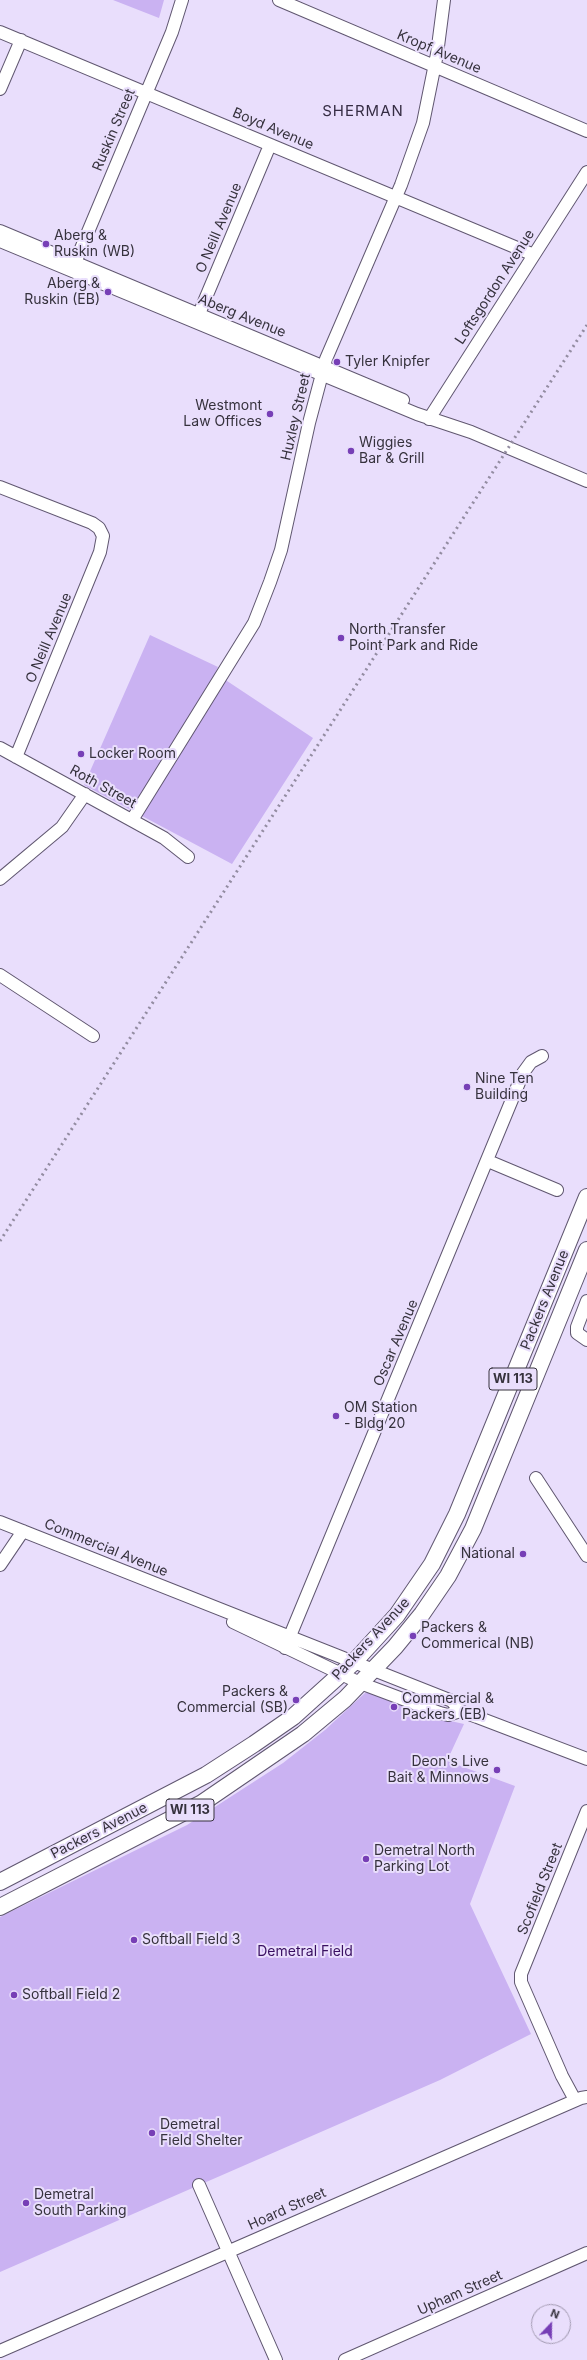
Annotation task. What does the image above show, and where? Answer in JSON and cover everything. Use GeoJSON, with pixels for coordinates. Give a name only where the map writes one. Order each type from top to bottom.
{"type":"FeatureCollection","features":[{"type":"Feature","properties":{"kind":"main road","name":"Packers Avenue"},"geometry":{"type":"LineString","coordinates":[[0,1882],[206,1775],[293,1716],[354,1662],[397,1615],[432,1564],[477,1469],[587,1197]]}},
{"type":"Feature","properties":{"kind":"main road","name":"Packers Avenue"},"geometry":{"type":"LineString","coordinates":[[0,1907],[202,1803],[303,1734],[374,1670],[422,1614],[448,1576],[473,1529],[587,1250]]}},
{"type":"Feature","properties":{"kind":"street","name":"Ruskin Street"},"geometry":{"type":"LineString","coordinates":[[73,267],[173,28],[182,0]]}},
{"type":"Feature","properties":{"kind":"street","name":"Kropf Avenue"},"geometry":{"type":"LineString","coordinates":[[279,0],[587,131]]}},
{"type":"Feature","properties":{"kind":"street","name":"Huxley Street"},"geometry":{"type":"LineString","coordinates":[[132,820],[254,622],[281,550],[322,370],[396,197],[423,123],[435,66],[444,0]]}},
{"type":"Feature","properties":{"kind":"street","name":"Boyd Avenue"},"geometry":{"type":"LineString","coordinates":[[0,32],[534,255]]}},
{"type":"Feature","properties":{"kind":"street"},"geometry":{"type":"LineString","coordinates":[[0,89],[20,40]]}},
{"type":"Feature","properties":{"kind":"street","name":"O Neill Avenue"},"geometry":{"type":"LineString","coordinates":[[197,318],[270,145]]}},
{"type":"Feature","properties":{"kind":"street","name":"Loftsgordon Avenue"},"geometry":{"type":"LineString","coordinates":[[431,416],[587,172]]}},
{"type":"Feature","properties":{"kind":"street","name":"Aberg Avenue"},"geometry":{"type":"LineString","coordinates":[[0,231],[73,267]]}},
{"type":"Feature","properties":{"kind":"street","name":"Aberg Avenue"},"geometry":{"type":"LineString","coordinates":[[0,241],[73,267],[587,481]]}},
{"type":"Feature","properties":{"kind":"street","name":"O Neill Avenue"},"geometry":{"type":"LineString","coordinates":[[0,487],[92,523],[101,530],[104,536],[100,552],[16,756]]}},
{"type":"Feature","properties":{"kind":"street","name":"Roth Street"},"geometry":{"type":"LineString","coordinates":[[0,748],[164,838],[188,857]]}},
{"type":"Feature","properties":{"kind":"street"},"geometry":{"type":"LineString","coordinates":[[0,879],[62,827],[85,794]]}},
{"type":"Feature","properties":{"kind":"street"},"geometry":{"type":"LineString","coordinates":[[0,975],[94,1036]]}},
{"type":"Feature","properties":{"kind":"street","name":"Oscar Avenue"},"geometry":{"type":"LineString","coordinates":[[287,1642],[488,1161],[523,1073],[531,1062],[542,1056]]}},
{"type":"Feature","properties":{"kind":"street"},"geometry":{"type":"LineString","coordinates":[[488,1161],[557,1190]]}},
{"type":"Feature","properties":{"kind":"street"},"geometry":{"type":"LineString","coordinates":[[582,1337],[577,1327],[587,1301]]}},
{"type":"Feature","properties":{"kind":"street"},"geometry":{"type":"LineString","coordinates":[[536,1478],[587,1556]]}},
{"type":"Feature","properties":{"kind":"street","name":"Commercial Avenue"},"geometry":{"type":"LineString","coordinates":[[0,1522],[200,1602],[221,1615],[287,1642],[354,1662],[452,1701],[460,1711],[587,1759]]}},
{"type":"Feature","properties":{"kind":"street"},"geometry":{"type":"LineString","coordinates":[[0,1565],[23,1531]]}},
{"type":"Feature","properties":{"kind":"street","name":"Commercial Avenue"},"geometry":{"type":"LineString","coordinates":[[287,1642],[340,1675],[360,1683],[448,1715],[460,1711]]}},
{"type":"Feature","properties":{"kind":"street","name":"Scofield Street"},"geometry":{"type":"LineString","coordinates":[[575,2100],[522,1986],[521,1978],[587,1811]]}},
{"type":"Feature","properties":{"kind":"street","name":"Hoard Street"},"geometry":{"type":"LineString","coordinates":[[0,2351],[575,2100],[587,2097]]}},
{"type":"Feature","properties":{"kind":"street"},"geometry":{"type":"LineString","coordinates":[[199,2184],[276,2360]]}},
{"type":"Feature","properties":{"kind":"street","name":"Upham Street"},"geometry":{"type":"LineString","coordinates":[[345,2360],[587,2253]]}},
{"type":"Feature","properties":{"kind":"green space"},"geometry":{"type":"Polygon","coordinates":[[[113,0],[164,0],[159,18],[113,0]]]}},
{"type":"Feature","properties":{"kind":"green space"},"geometry":{"type":"Polygon","coordinates":[[[150,635],[218,667],[215,673],[313,738],[232,864],[84,785],[150,635]]]}},
{"type":"Feature","properties":{"kind":"green space","name":"Demetral Field"},"geometry":{"type":"Polygon","coordinates":[[[365,1693],[372,1693],[437,1718],[464,1724],[447,1761],[515,1786],[470,1904],[531,2034],[440,2080],[0,2272],[0,1917],[187,1825],[283,1763],[325,1730],[365,1693]]]}},
{"type":"Feature","properties":{"kind":"railway"},"geometry":{"type":"LineString","coordinates":[[0,1241],[587,325]]}},
{"type":"Feature","properties":{"kind":"place","name":"Aberg & Ruskin (WB)"},"geometry":{"type":"Point","coordinates":[46,244]}},
{"type":"Feature","properties":{"kind":"place","name":"Aberg & Ruskin (EB)"},"geometry":{"type":"Point","coordinates":[108,292]}},
{"type":"Feature","properties":{"kind":"place","name":"Tyler Knipfer"},"geometry":{"type":"Point","coordinates":[337,362]}},
{"type":"Feature","properties":{"kind":"place","name":"Westmont Law Offices"},"geometry":{"type":"Point","coordinates":[270,414]}},
{"type":"Feature","properties":{"kind":"place","name":"Wiggies Bar & Grill"},"geometry":{"type":"Point","coordinates":[351,451]}},
{"type":"Feature","properties":{"kind":"place","name":"North Transfer Point Park and Ride"},"geometry":{"type":"Point","coordinates":[341,638]}},
{"type":"Feature","properties":{"kind":"place","name":"Locker Room"},"geometry":{"type":"Point","coordinates":[81,754]}},
{"type":"Feature","properties":{"kind":"place","name":"Nine Ten Building"},"geometry":{"type":"Point","coordinates":[467,1087]}},
{"type":"Feature","properties":{"kind":"place","name":"OM Station - Bldg 20"},"geometry":{"type":"Point","coordinates":[336,1416]}},
{"type":"Feature","properties":{"kind":"place","name":"National"},"geometry":{"type":"Point","coordinates":[523,1554]}},
{"type":"Feature","properties":{"kind":"place","name":"Packers & Commerical (NB)"},"geometry":{"type":"Point","coordinates":[413,1636]}},
{"type":"Feature","properties":{"kind":"place","name":"Packers & Commercial (SB)"},"geometry":{"type":"Point","coordinates":[296,1700]}},
{"type":"Feature","properties":{"kind":"place","name":"Commercial & Packers (EB)"},"geometry":{"type":"Point","coordinates":[394,1707]}},
{"type":"Feature","properties":{"kind":"place","name":"Deon's Live Bait & Minnows"},"geometry":{"type":"Point","coordinates":[497,1770]}},
{"type":"Feature","properties":{"kind":"place","name":"Demetral North Parking Lot"},"geometry":{"type":"Point","coordinates":[366,1859]}},
{"type":"Feature","properties":{"kind":"place","name":"Softball Field 3"},"geometry":{"type":"Point","coordinates":[134,1940]}},
{"type":"Feature","properties":{"kind":"place","name":"Softball Field 2"},"geometry":{"type":"Point","coordinates":[14,1995]}},
{"type":"Feature","properties":{"kind":"place","name":"Demetral Field Shelter"},"geometry":{"type":"Point","coordinates":[152,2133]}},
{"type":"Feature","properties":{"kind":"place","name":"Demetral South Parking"},"geometry":{"type":"Point","coordinates":[26,2203]}},
{"type":"Feature","properties":{"kind":"district","name":"SHERMAN"},"geometry":{"type":"Point","coordinates":[363,111]}}]}
